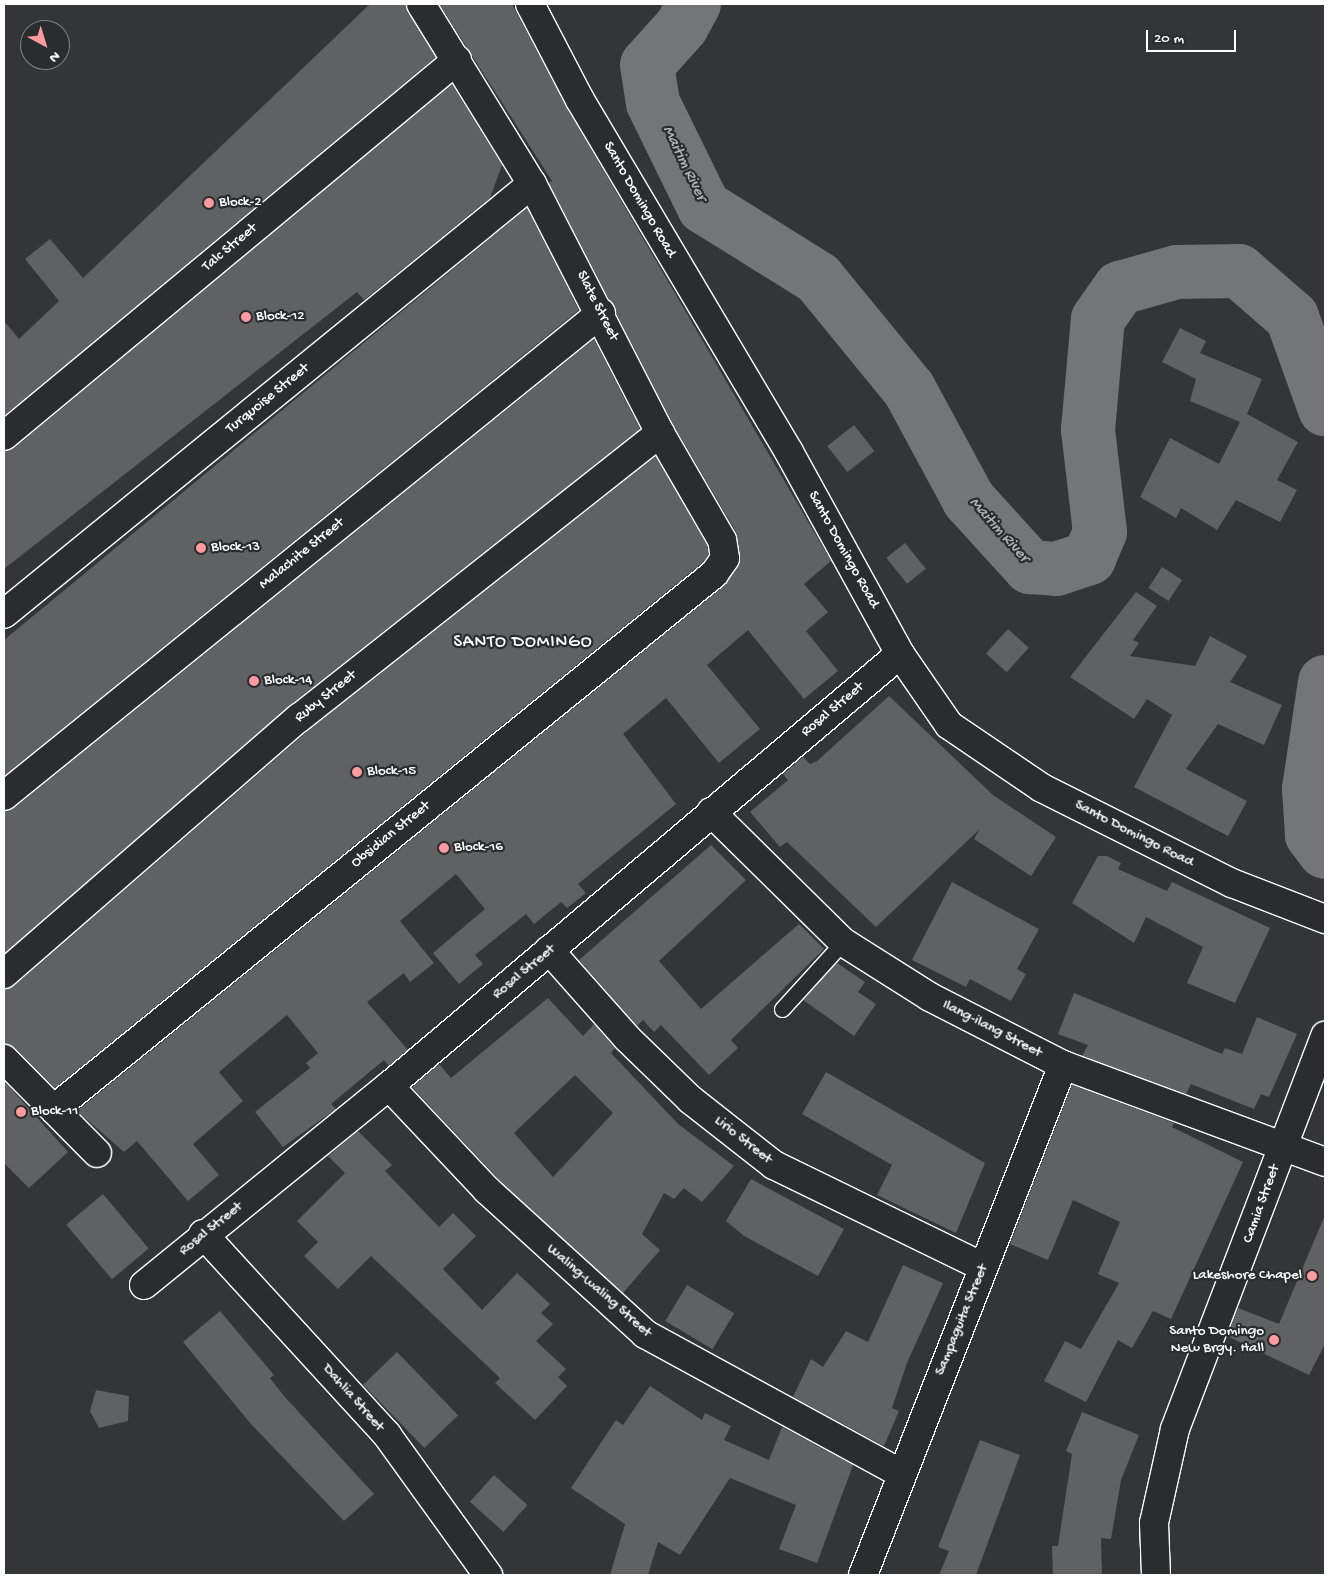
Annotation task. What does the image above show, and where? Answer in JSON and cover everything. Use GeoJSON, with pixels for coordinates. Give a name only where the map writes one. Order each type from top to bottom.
{"type":"FeatureCollection","features":[{"type":"Feature","properties":{"kind":"street","name":"Slate Street"},"geometry":{"type":"LineString","coordinates":[[421,4],[532,184],[601,313],[660,433],[722,540],[725,558]]}},
{"type":"Feature","properties":{"kind":"street","name":"Santo Domingo Road"},"geometry":{"type":"LineString","coordinates":[[530,4],[580,100],[789,452],[900,654],[949,725],[1042,788],[1232,883],[1325,919]]}},
{"type":"Feature","properties":{"kind":"street","name":"Talc Street"},"geometry":{"type":"LineString","coordinates":[[4,436],[457,60]]}},
{"type":"Feature","properties":{"kind":"street","name":"Turquoise Street"},"geometry":{"type":"LineString","coordinates":[[4,614],[532,184]]}},
{"type":"Feature","properties":{"kind":"street","name":"Malachite Street"},"geometry":{"type":"LineString","coordinates":[[4,796],[601,313]]}},
{"type":"Feature","properties":{"kind":"street","name":"Ruby Street"},"geometry":{"type":"LineString","coordinates":[[4,974],[298,718],[660,433]]}},
{"type":"Feature","properties":{"kind":"street","name":"Obsidian Street"},"geometry":{"type":"LineString","coordinates":[[54,1109],[714,574],[725,558]]}},
{"type":"Feature","properties":{"kind":"street","name":"Rosal Street"},"geometry":{"type":"LineString","coordinates":[[144,1286],[204,1234],[389,1086],[710,812],[900,654]]}},
{"type":"Feature","properties":{"kind":"street","name":"Ilang-ilang Street"},"geometry":{"type":"LineString","coordinates":[[710,812],[843,942],[930,997],[1063,1066],[1284,1145],[1325,1162]]}},
{"type":"Feature","properties":{"kind":"street","name":"Lirio Street"},"geometry":{"type":"LineString","coordinates":[[550,950],[628,1038],[692,1100],[774,1165],[983,1267]]}},
{"type":"Feature","properties":{"kind":"street","name":"Camia Street"},"geometry":{"type":"LineString","coordinates":[[1156,1575],[1154,1523],[1175,1429],[1325,1036]]}},
{"type":"Feature","properties":{"kind":"street"},"geometry":{"type":"LineString","coordinates":[[4,1059],[97,1153]]}},
{"type":"Feature","properties":{"kind":"street","name":"Sampaguita Street"},"geometry":{"type":"LineString","coordinates":[[863,1575],[900,1473],[1063,1066]]}},
{"type":"Feature","properties":{"kind":"street","name":"Waling-waling Street"},"geometry":{"type":"LineString","coordinates":[[389,1086],[487,1190],[646,1334],[900,1473]]}},
{"type":"Feature","properties":{"kind":"street","name":"Dahlia Street"},"geometry":{"type":"LineString","coordinates":[[204,1234],[387,1435],[488,1575]]}},
{"type":"Feature","properties":{"kind":"lane"},"geometry":{"type":"LineString","coordinates":[[782,1009],[843,942]]}},
{"type":"Feature","properties":{"kind":"building","name":"Block-2"},"geometry":{"type":"Polygon","coordinates":[[[370,4],[405,4],[436,57],[4,416],[4,321],[19,339],[59,301],[25,259],[50,239],[83,278],[370,4]]]}},
{"type":"Feature","properties":{"kind":"building"},"geometry":{"type":"Polygon","coordinates":[[[439,4],[512,4],[567,108],[831,561],[804,584],[828,612],[806,631],[838,671],[804,699],[748,630],[707,665],[760,729],[719,763],[666,698],[623,734],[676,804],[578,884],[586,893],[567,908],[561,902],[534,924],[526,914],[475,955],[483,964],[459,984],[433,953],[485,909],[456,874],[400,921],[434,963],[410,982],[404,973],[367,1002],[408,1050],[389,1066],[384,1060],[331,1104],[336,1109],[283,1147],[255,1112],[310,1068],[306,1063],[318,1053],[287,1015],[219,1072],[243,1101],[193,1144],[219,1175],[188,1201],[137,1141],[124,1152],[77,1111],[724,586],[740,556],[736,532],[674,426],[549,183],[552,181],[439,4]]]}},
{"type":"Feature","properties":{"kind":"building","name":"Block-12"},"geometry":{"type":"Polygon","coordinates":[[[452,84],[502,165],[490,198],[364,300],[357,292],[4,569],[4,451],[14,448],[452,84]]]}},
{"type":"Feature","properties":{"kind":"building","name":"Block-13"},"geometry":{"type":"Polygon","coordinates":[[[527,208],[579,310],[4,776],[4,640],[527,208]]]}},
{"type":"Feature","properties":{"kind":"building"},"geometry":{"type":"Polygon","coordinates":[[[1180,328],[1206,341],[1200,353],[1262,379],[1247,414],[1298,442],[1277,480],[1297,490],[1280,522],[1236,500],[1217,530],[1181,508],[1176,518],[1140,497],[1170,438],[1219,464],[1240,422],[1190,401],[1196,379],[1162,362],[1180,328]]]}},
{"type":"Feature","properties":{"kind":"building","name":"Block-14"},"geometry":{"type":"Polygon","coordinates":[[[594,339],[640,429],[289,706],[4,954],[4,811],[14,808],[594,339]]]}},
{"type":"Feature","properties":{"kind":"building"},"geometry":{"type":"Polygon","coordinates":[[[854,425],[874,451],[848,472],[827,446],[854,425]]]}},
{"type":"Feature","properties":{"kind":"building","name":"Block-15"},"geometry":{"type":"Polygon","coordinates":[[[656,456],[707,545],[709,554],[702,563],[55,1088],[15,1048],[4,1044],[4,989],[14,986],[309,730],[656,456]]]}},
{"type":"Feature","properties":{"kind":"building"},"geometry":{"type":"Polygon","coordinates":[[[905,543],[926,569],[907,584],[886,558],[905,543]]]}},
{"type":"Feature","properties":{"kind":"building"},"geometry":{"type":"Polygon","coordinates":[[[1162,567],[1182,580],[1169,601],[1148,588],[1162,567]]]}},
{"type":"Feature","properties":{"kind":"building"},"geometry":{"type":"Polygon","coordinates":[[[1136,592],[1157,606],[1133,640],[1139,643],[1130,656],[1195,666],[1210,636],[1247,656],[1230,682],[1282,705],[1264,745],[1218,724],[1186,769],[1247,801],[1228,836],[1134,787],[1172,715],[1147,699],[1134,719],[1070,677],[1136,592]]]}},
{"type":"Feature","properties":{"kind":"building"},"geometry":{"type":"Polygon","coordinates":[[[1008,629],[1029,648],[1007,672],[986,654],[1008,629]]]}},
{"type":"Feature","properties":{"kind":"building"},"geometry":{"type":"Polygon","coordinates":[[[889,696],[993,795],[1056,837],[1031,876],[974,839],[980,829],[876,927],[787,842],[780,847],[750,812],[788,780],[783,774],[803,757],[810,764],[817,761],[889,696]]]}},
{"type":"Feature","properties":{"kind":"building"},"geometry":{"type":"Polygon","coordinates":[[[711,845],[746,880],[659,961],[701,1009],[799,924],[824,949],[731,1040],[738,1048],[709,1075],[661,1025],[654,1032],[643,1020],[637,1026],[579,960],[711,845]]]}},
{"type":"Feature","properties":{"kind":"building"},"geometry":{"type":"Polygon","coordinates":[[[1098,856],[1107,856],[1121,863],[1118,869],[1167,891],[1172,882],[1270,928],[1235,1003],[1187,983],[1203,947],[1146,917],[1134,943],[1072,903],[1098,856]]]}},
{"type":"Feature","properties":{"kind":"building"},"geometry":{"type":"Polygon","coordinates":[[[952,882],[1039,929],[1017,969],[1026,974],[1011,1001],[970,979],[966,987],[912,960],[952,882]]]}},
{"type":"Feature","properties":{"kind":"building"},"geometry":{"type":"Polygon","coordinates":[[[837,963],[865,982],[858,992],[876,1004],[854,1036],[803,1000],[837,963]]]}},
{"type":"Feature","properties":{"kind":"building"},"geometry":{"type":"Polygon","coordinates":[[[1074,993],[1222,1054],[1225,1048],[1242,1054],[1257,1017],[1297,1034],[1269,1097],[1261,1094],[1254,1109],[1191,1084],[1186,1094],[1082,1056],[1088,1045],[1058,1034],[1074,993]]]}},
{"type":"Feature","properties":{"kind":"building"},"geometry":{"type":"Polygon","coordinates":[[[548,998],[583,1036],[594,1024],[615,1048],[611,1053],[678,1124],[734,1166],[702,1202],[684,1188],[674,1199],[664,1193],[642,1234],[660,1250],[623,1293],[505,1186],[412,1087],[439,1064],[451,1078],[548,998]],[[575,1075],[514,1133],[553,1177],[613,1113],[575,1075]]]}},
{"type":"Feature","properties":{"kind":"building"},"geometry":{"type":"Polygon","coordinates":[[[826,1072],[985,1163],[956,1233],[877,1195],[892,1165],[802,1114],[826,1072]]]}},
{"type":"Feature","properties":{"kind":"building","name":"Block-11"},"geometry":{"type":"Polygon","coordinates":[[[4,1081],[68,1152],[29,1188],[4,1163],[4,1081]]]}},
{"type":"Feature","properties":{"kind":"building"},"geometry":{"type":"Polygon","coordinates":[[[1072,1085],[1174,1123],[1172,1127],[1243,1162],[1171,1319],[1153,1311],[1132,1348],[1118,1340],[1086,1402],[1044,1381],[1065,1341],[1081,1349],[1119,1283],[1098,1274],[1120,1222],[1073,1200],[1048,1260],[1010,1244],[1072,1085]]]}},
{"type":"Feature","properties":{"kind":"building"},"geometry":{"type":"Polygon","coordinates":[[[358,1131],[392,1165],[385,1171],[439,1227],[453,1213],[476,1236],[443,1269],[482,1310],[517,1273],[550,1304],[541,1313],[553,1324],[536,1341],[566,1369],[558,1377],[567,1386],[535,1420],[495,1383],[500,1378],[371,1256],[338,1289],[304,1256],[318,1242],[297,1221],[345,1173],[328,1156],[358,1131]]]}},
{"type":"Feature","properties":{"kind":"building"},"geometry":{"type":"Polygon","coordinates":[[[751,1179],[844,1229],[818,1276],[744,1236],[726,1221],[751,1179]]]}},
{"type":"Feature","properties":{"kind":"building"},"geometry":{"type":"Polygon","coordinates":[[[103,1194],[149,1248],[112,1279],[66,1225],[103,1194]]]}},
{"type":"Feature","properties":{"kind":"building"},"geometry":{"type":"Polygon","coordinates":[[[1325,1215],[1325,1344],[1309,1375],[1227,1336],[1238,1308],[1279,1324],[1325,1215]]]}},
{"type":"Feature","properties":{"kind":"building"},"geometry":{"type":"Polygon","coordinates":[[[903,1265],[943,1283],[907,1363],[892,1408],[899,1411],[884,1446],[793,1397],[811,1359],[823,1367],[846,1331],[868,1342],[903,1265]]]}},
{"type":"Feature","properties":{"kind":"building"},"geometry":{"type":"Polygon","coordinates":[[[687,1285],[734,1313],[713,1349],[665,1321],[687,1285]]]}},
{"type":"Feature","properties":{"kind":"building"},"geometry":{"type":"Polygon","coordinates":[[[220,1311],[274,1375],[270,1378],[284,1396],[374,1494],[344,1521],[251,1424],[183,1342],[220,1311]]]}},
{"type":"Feature","properties":{"kind":"building"},"geometry":{"type":"Polygon","coordinates":[[[397,1352],[458,1415],[424,1448],[363,1385],[397,1352]]]}},
{"type":"Feature","properties":{"kind":"building"},"geometry":{"type":"Polygon","coordinates":[[[650,1386],[702,1420],[705,1413],[731,1426],[724,1440],[769,1460],[782,1427],[853,1465],[817,1563],[779,1549],[796,1505],[730,1478],[680,1555],[658,1542],[648,1575],[610,1575],[625,1524],[571,1488],[616,1420],[623,1425],[650,1386]]]}},
{"type":"Feature","properties":{"kind":"building"},"geometry":{"type":"Polygon","coordinates":[[[96,1390],[129,1396],[128,1421],[99,1428],[90,1411],[96,1390]]]}},
{"type":"Feature","properties":{"kind":"building"},"geometry":{"type":"Polygon","coordinates":[[[1082,1412],[1139,1435],[1121,1480],[1111,1539],[1101,1538],[1102,1575],[1053,1575],[1052,1546],[1058,1546],[1072,1454],[1066,1451],[1082,1412]]]}},
{"type":"Feature","properties":{"kind":"building"},"geometry":{"type":"Polygon","coordinates":[[[980,1440],[1020,1455],[976,1575],[939,1575],[949,1551],[938,1547],[980,1440]]]}},
{"type":"Feature","properties":{"kind":"building"},"geometry":{"type":"Polygon","coordinates":[[[494,1475],[527,1505],[503,1532],[470,1502],[494,1475]]]}},
{"type":"Feature","properties":{"kind":"waterway","name":"Maitim River"},"geometry":{"type":"LineString","coordinates":[[694,4],[682,26],[647,65],[653,103],[704,207],[818,278],[909,389],[969,500],[1030,567],[1056,569],[1089,558],[1100,532],[1088,430],[1098,319],[1120,288],[1177,272],[1239,271],[1292,317],[1325,409]]}},
{"type":"Feature","properties":{"kind":"waterway","name":"Maitim River"},"geometry":{"type":"LineString","coordinates":[[1325,682],[1309,789],[1312,835],[1325,852]]}},
{"type":"Feature","properties":{"kind":"place","name":"Block-2"},"geometry":{"type":"Point","coordinates":[209,203]}},
{"type":"Feature","properties":{"kind":"place","name":"Block-12"},"geometry":{"type":"Point","coordinates":[246,317]}},
{"type":"Feature","properties":{"kind":"place","name":"Block-13"},"geometry":{"type":"Point","coordinates":[201,548]}},
{"type":"Feature","properties":{"kind":"place","name":"Block-14"},"geometry":{"type":"Point","coordinates":[254,681]}},
{"type":"Feature","properties":{"kind":"place","name":"Block-15"},"geometry":{"type":"Point","coordinates":[357,772]}},
{"type":"Feature","properties":{"kind":"place","name":"Block-16"},"geometry":{"type":"Point","coordinates":[444,848]}},
{"type":"Feature","properties":{"kind":"place","name":"Block-11"},"geometry":{"type":"Point","coordinates":[21,1112]}},
{"type":"Feature","properties":{"kind":"place","name":"Lakeshore Chapel"},"geometry":{"type":"Point","coordinates":[1312,1276]}},
{"type":"Feature","properties":{"kind":"place","name":"Santo Domingo New Brgy. Hall"},"geometry":{"type":"Point","coordinates":[1274,1340]}},
{"type":"Feature","properties":{"kind":"district","name":"SANTO DOMINGO"},"geometry":{"type":"Point","coordinates":[523,643]}}]}
